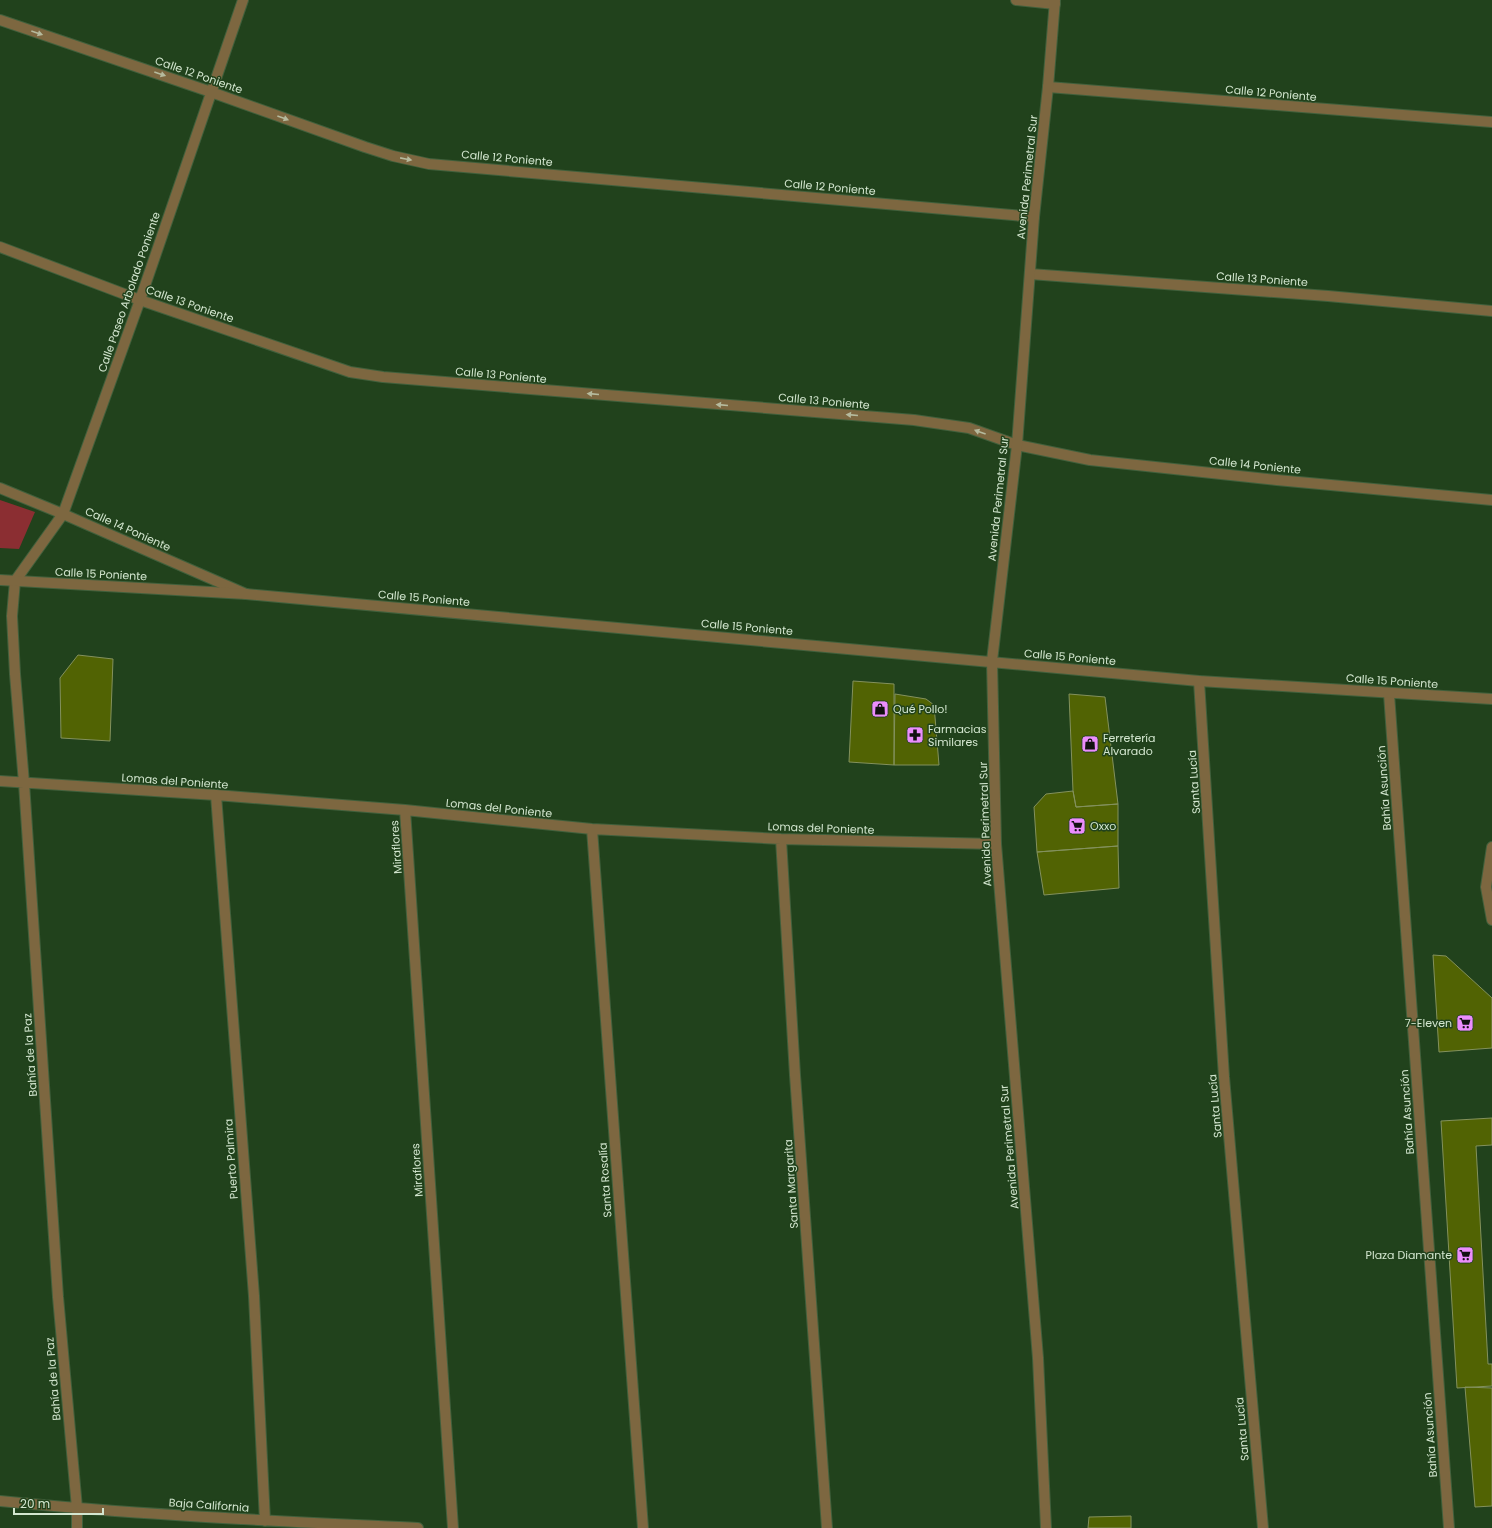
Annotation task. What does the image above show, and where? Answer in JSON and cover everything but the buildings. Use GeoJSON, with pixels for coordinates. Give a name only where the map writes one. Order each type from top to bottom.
{"type":"FeatureCollection","features":[{"type":"Feature","properties":{"kind":"street","name":"Calle Paseo Arbolado Poniente"},"geometry":{"type":"LineString","coordinates":[[15,581],[63,514],[140,300],[243,0]]}},
{"type":"Feature","properties":{"kind":"street"},"geometry":{"type":"LineString","coordinates":[[1016,0],[1055,2]]}},
{"type":"Feature","properties":{"kind":"street","name":"Avenida Perimetral Sur"},"geometry":{"type":"LineString","coordinates":[[1046,1528],[1038,1358],[996,844],[992,661],[1017,445],[1034,217],[1048,87],[1055,2]]}},
{"type":"Feature","properties":{"kind":"street","name":"Calle 12 Poniente"},"geometry":{"type":"LineString","coordinates":[[0,20],[211,92],[365,147],[393,156],[429,164],[1034,217]]}},
{"type":"Feature","properties":{"kind":"street","name":"Calle 12 Poniente"},"geometry":{"type":"LineString","coordinates":[[1048,87],[1492,122]]}},
{"type":"Feature","properties":{"kind":"street","name":"Calle 13 Poniente"},"geometry":{"type":"LineString","coordinates":[[0,247],[140,300],[350,372],[383,378],[914,420],[969,428],[1017,445]]}},
{"type":"Feature","properties":{"kind":"street","name":"Calle 13 Poniente"},"geometry":{"type":"LineString","coordinates":[[1030,274],[1328,296],[1492,311]]}},
{"type":"Feature","properties":{"kind":"street","name":"Calle 14 Poniente"},"geometry":{"type":"LineString","coordinates":[[1017,445],[1090,460],[1277,480],[1492,500]]}},
{"type":"Feature","properties":{"kind":"street","name":"Calle 14 Poniente"},"geometry":{"type":"LineString","coordinates":[[0,488],[246,594]]}},
{"type":"Feature","properties":{"kind":"street","name":"Calle 15 Poniente"},"geometry":{"type":"LineString","coordinates":[[0,580],[246,594],[1199,681],[1389,694],[1492,699]]}},
{"type":"Feature","properties":{"kind":"street","name":"Bahía de la Paz"},"geometry":{"type":"LineString","coordinates":[[15,581],[13,623],[15,674],[24,782],[58,1298],[77,1508],[77,1528]]}},
{"type":"Feature","properties":{"kind":"street","name":"Santa Lucía"},"geometry":{"type":"LineString","coordinates":[[1199,681],[1224,1077],[1263,1528]]}},
{"type":"Feature","properties":{"kind":"street","name":"Bahía Asunción"},"geometry":{"type":"LineString","coordinates":[[1389,694],[1449,1528]]}},
{"type":"Feature","properties":{"kind":"street","name":"Lomas del Poniente"},"geometry":{"type":"LineString","coordinates":[[0,781],[216,795],[405,810],[592,829],[780,839],[996,844]]}},
{"type":"Feature","properties":{"kind":"street","name":"Puerto Palmira"},"geometry":{"type":"LineString","coordinates":[[216,795],[254,1296],[265,1521]]}},
{"type":"Feature","properties":{"kind":"street","name":"Miraflores"},"geometry":{"type":"LineString","coordinates":[[405,810],[453,1528]]}},
{"type":"Feature","properties":{"kind":"street","name":"Santa Rosalía"},"geometry":{"type":"LineString","coordinates":[[592,829],[643,1528]]}},
{"type":"Feature","properties":{"kind":"street","name":"Santa Margarita"},"geometry":{"type":"LineString","coordinates":[[780,839],[827,1528]]}},
{"type":"Feature","properties":{"kind":"street"},"geometry":{"type":"LineString","coordinates":[[1492,847],[1486,887],[1492,920]]}},
{"type":"Feature","properties":{"kind":"street","name":"Baja California"},"geometry":{"type":"LineString","coordinates":[[0,1501],[265,1521],[418,1528]]}},
{"type":"Feature","properties":{"kind":"shaded area"},"geometry":{"type":"Polygon","coordinates":[[[0,500],[35,512],[19,549],[0,548],[0,500]]]}},
{"type":"Feature","properties":{"kind":"place","name":"Qué Pollo!"},"geometry":{"type":"Point","coordinates":[880,709]}},
{"type":"Feature","properties":{"kind":"place","name":"Farmacias Similares"},"geometry":{"type":"Point","coordinates":[915,735]}},
{"type":"Feature","properties":{"kind":"place","name":"Ferretería Alvarado"},"geometry":{"type":"Point","coordinates":[1090,744]}},
{"type":"Feature","properties":{"kind":"place","name":"Oxxo"},"geometry":{"type":"Point","coordinates":[1077,826]}},
{"type":"Feature","properties":{"kind":"place","name":"7-Eleven"},"geometry":{"type":"Point","coordinates":[1465,1023]}},
{"type":"Feature","properties":{"kind":"place","name":"Plaza Diamante"},"geometry":{"type":"Point","coordinates":[1465,1255]}}]}
